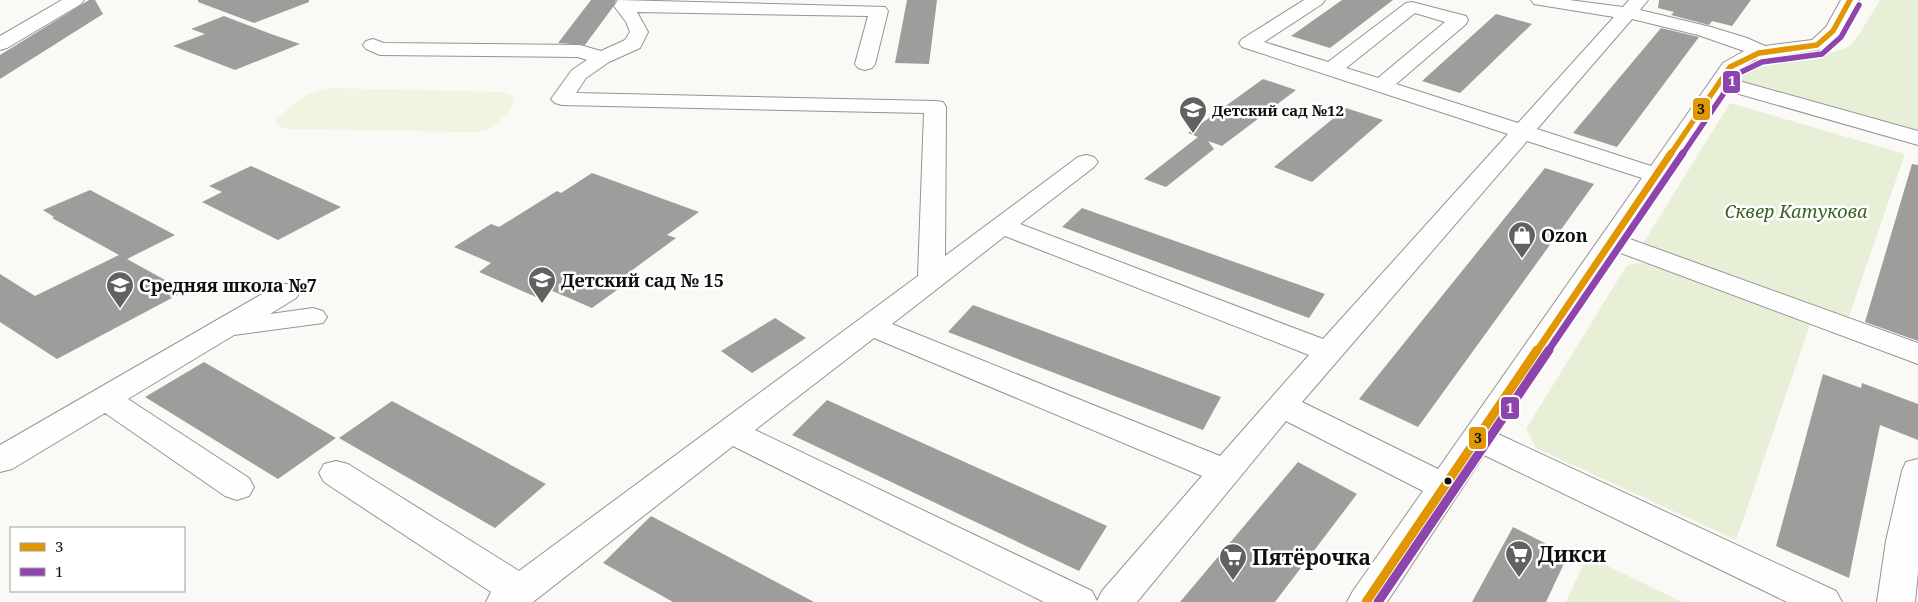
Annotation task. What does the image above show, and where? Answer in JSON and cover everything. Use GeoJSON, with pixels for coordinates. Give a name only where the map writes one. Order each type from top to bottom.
{"type":"FeatureCollection","features":[{"type":"Feature","properties":{"kind":"street"},"geometry":{"type":"LineString","coordinates":[[0,44],[75,0]]}},
{"type":"Feature","properties":{"kind":"street"},"geometry":{"type":"LineString","coordinates":[[1316,0],[1249,43],[1656,175]]}},
{"type":"Feature","properties":{"kind":"street"},"geometry":{"type":"LineString","coordinates":[[1540,0],[1578,7],[1633,6],[1740,42],[1765,53]]}},
{"type":"Feature","properties":{"kind":"street"},"geometry":{"type":"LineString","coordinates":[[1366,602],[1730,67],[1737,61],[1765,53],[1817,45],[1825,41],[1835,29],[1850,0]]}},
{"type":"Feature","properties":{"kind":"street"},"geometry":{"type":"LineString","coordinates":[[625,3],[636,22],[639,32],[633,44],[602,58],[579,74],[562,99],[935,108],[931,278]]}},
{"type":"Feature","properties":{"kind":"street"},"geometry":{"type":"LineString","coordinates":[[625,3],[879,11],[865,64]]}},
{"type":"Feature","properties":{"kind":"street"},"geometry":{"type":"LineString","coordinates":[[1115,602],[1328,352],[1633,6]]}},
{"type":"Feature","properties":{"kind":"street"},"geometry":{"type":"LineString","coordinates":[[1331,70],[1412,7],[1460,20],[1381,86]]}},
{"type":"Feature","properties":{"kind":"street"},"geometry":{"type":"LineString","coordinates":[[373,45],[380,49],[580,51],[602,58]]}},
{"type":"Feature","properties":{"kind":"street"},"geometry":{"type":"LineString","coordinates":[[1720,82],[1918,138]]}},
{"type":"Feature","properties":{"kind":"street"},"geometry":{"type":"LineString","coordinates":[[336,473],[512,596],[1086,162]]}},
{"type":"Feature","properties":{"kind":"street"},"geometry":{"type":"LineString","coordinates":[[1000,226],[1328,352]]}},
{"type":"Feature","properties":{"kind":"street"},"geometry":{"type":"LineString","coordinates":[[1612,241],[1918,354]]}},
{"type":"Feature","properties":{"kind":"street"},"geometry":{"type":"LineString","coordinates":[[0,460],[286,292]]}},
{"type":"Feature","properties":{"kind":"street"},"geometry":{"type":"LineString","coordinates":[[223,329],[313,317]]}},
{"type":"Feature","properties":{"kind":"street"},"geometry":{"type":"LineString","coordinates":[[869,325],[1225,472]]}},
{"type":"Feature","properties":{"kind":"street"},"geometry":{"type":"LineString","coordinates":[[105,398],[236,487]]}},
{"type":"Feature","properties":{"kind":"street"},"geometry":{"type":"LineString","coordinates":[[1282,405],[1444,487]]}},
{"type":"Feature","properties":{"kind":"street"},"geometry":{"type":"LineString","coordinates":[[730,431],[1078,602]]}},
{"type":"Feature","properties":{"kind":"street"},"geometry":{"type":"LineString","coordinates":[[1478,438],[1823,602]]}},
{"type":"Feature","properties":{"kind":"street"},"geometry":{"type":"LineString","coordinates":[[1896,602],[1904,541],[1918,471]]}},
{"type":"Feature","properties":{"kind":"green space"},"geometry":{"type":"Polygon","coordinates":[[[1880,0],[1918,0],[1918,133],[1735,81],[1746,67],[1787,59],[1824,55],[1849,47],[1880,0]]]}},
{"type":"Feature","properties":{"kind":"green space"},"geometry":{"type":"Polygon","coordinates":[[[330,88],[503,92],[514,96],[509,110],[501,120],[492,127],[478,132],[285,129],[277,125],[276,120],[300,99],[313,92],[330,88]]]}},
{"type":"Feature","properties":{"kind":"green space","name":"Сквер Катукова"},"geometry":{"type":"Polygon","coordinates":[[[1730,103],[1905,154],[1848,319],[1642,245],[1730,103]]]}},
{"type":"Feature","properties":{"kind":"green space"},"geometry":{"type":"Polygon","coordinates":[[[1638,263],[1652,264],[1811,322],[1736,540],[1536,448],[1526,429],[1627,265],[1638,263]]]}},
{"type":"Feature","properties":{"kind":"green space"},"geometry":{"type":"Polygon","coordinates":[[[1587,556],[1682,602],[1566,602],[1587,556]]]}},
{"type":"Feature","properties":{"kind":"building"},"geometry":{"type":"Polygon","coordinates":[[[89,0],[95,0],[103,14],[0,79],[0,55],[89,0]]]}},
{"type":"Feature","properties":{"kind":"building"},"geometry":{"type":"Polygon","coordinates":[[[198,0],[309,0],[309,2],[254,23],[198,2],[198,0]]]}},
{"type":"Feature","properties":{"kind":"building"},"geometry":{"type":"Polygon","coordinates":[[[591,0],[616,0],[613,7],[585,45],[558,43],[591,0]]]}},
{"type":"Feature","properties":{"kind":"building"},"geometry":{"type":"Polygon","coordinates":[[[907,0],[937,0],[929,64],[895,63],[907,0]]]}},
{"type":"Feature","properties":{"kind":"building"},"geometry":{"type":"Polygon","coordinates":[[[1342,0],[1393,0],[1330,48],[1291,36],[1342,0]]]}},
{"type":"Feature","properties":{"kind":"building"},"geometry":{"type":"Polygon","coordinates":[[[1659,0],[1751,0],[1732,26],[1712,21],[1709,25],[1671,15],[1674,12],[1658,8],[1659,0]]]}},
{"type":"Feature","properties":{"kind":"building"},"geometry":{"type":"Polygon","coordinates":[[[1496,14],[1532,24],[1460,93],[1422,81],[1496,14]]]}},
{"type":"Feature","properties":{"kind":"building"},"geometry":{"type":"Polygon","coordinates":[[[224,16],[300,44],[235,70],[173,46],[205,34],[191,29],[224,16]]]}},
{"type":"Feature","properties":{"kind":"building"},"geometry":{"type":"Polygon","coordinates":[[[1661,28],[1699,37],[1617,147],[1573,133],[1661,28]]]}},
{"type":"Feature","properties":{"kind":"building"},"geometry":{"type":"Polygon","coordinates":[[[1263,79],[1296,90],[1222,146],[1208,141],[1214,149],[1166,187],[1144,179],[1198,137],[1188,133],[1263,79]]]}},
{"type":"Feature","properties":{"kind":"building"},"geometry":{"type":"Polygon","coordinates":[[[1346,108],[1383,120],[1312,182],[1274,167],[1346,108]]]}},
{"type":"Feature","properties":{"kind":"building"},"geometry":{"type":"Polygon","coordinates":[[[1912,164],[1918,165],[1918,341],[1865,322],[1912,164]]]}},
{"type":"Feature","properties":{"kind":"building"},"geometry":{"type":"Polygon","coordinates":[[[251,166],[341,207],[278,240],[202,202],[222,192],[209,186],[251,166]]]}},
{"type":"Feature","properties":{"kind":"building"},"geometry":{"type":"Polygon","coordinates":[[[1545,168],[1594,184],[1418,427],[1359,399],[1545,168]]]}},
{"type":"Feature","properties":{"kind":"building"},"geometry":{"type":"Polygon","coordinates":[[[592,173],[699,212],[667,235],[676,238],[620,279],[628,282],[592,308],[548,289],[536,297],[479,272],[491,263],[454,247],[491,224],[499,227],[557,191],[561,193],[592,173]]]}},
{"type":"Feature","properties":{"kind":"building"},"geometry":{"type":"Polygon","coordinates":[[[90,190],[175,235],[127,259],[185,291],[57,359],[0,322],[0,274],[35,296],[119,255],[52,218],[54,217],[43,210],[90,190]]]}},
{"type":"Feature","properties":{"kind":"building"},"geometry":{"type":"Polygon","coordinates":[[[1082,208],[1325,294],[1309,318],[1062,227],[1082,208]]]}},
{"type":"Feature","properties":{"kind":"building"},"geometry":{"type":"Polygon","coordinates":[[[973,305],[1221,397],[1203,430],[948,332],[973,305]]]}},
{"type":"Feature","properties":{"kind":"building"},"geometry":{"type":"Polygon","coordinates":[[[775,318],[806,338],[752,373],[721,351],[775,318]]]}},
{"type":"Feature","properties":{"kind":"building"},"geometry":{"type":"Polygon","coordinates":[[[204,362],[336,438],[278,479],[145,397],[204,362]]]}},
{"type":"Feature","properties":{"kind":"building"},"geometry":{"type":"Polygon","coordinates":[[[1823,374],[1861,388],[1862,383],[1918,404],[1918,440],[1880,425],[1849,578],[1776,546],[1823,374]]]}},
{"type":"Feature","properties":{"kind":"building"},"geometry":{"type":"Polygon","coordinates":[[[827,400],[1107,526],[1079,571],[792,435],[827,400]]]}},
{"type":"Feature","properties":{"kind":"building"},"geometry":{"type":"Polygon","coordinates":[[[392,401],[546,484],[495,528],[339,438],[392,401]]]}},
{"type":"Feature","properties":{"kind":"building"},"geometry":{"type":"Polygon","coordinates":[[[1298,462],[1357,494],[1275,602],[1180,602],[1298,462]]]}},
{"type":"Feature","properties":{"kind":"building"},"geometry":{"type":"Polygon","coordinates":[[[651,516],[814,602],[673,602],[603,563],[651,516]]]}},
{"type":"Feature","properties":{"kind":"building"},"geometry":{"type":"Polygon","coordinates":[[[1513,527],[1568,555],[1546,602],[1472,602],[1513,527]]]}},
{"type":"Feature","properties":{"kind":"transit line","name":"3"},"geometry":{"type":"LineString","coordinates":[[1366,602],[1730,67],[1759,53],[1817,45],[1833,31],[1850,0]]}},
{"type":"Feature","properties":{"kind":"transit line","name":"1"},"geometry":{"type":"LineString","coordinates":[[1378,602],[1737,74],[1762,62],[1822,54],[1841,37],[1859,5]]}},
{"type":"Feature","properties":{"kind":"place","name":"Детский сад №12"},"geometry":{"type":"Point","coordinates":[1193,134]}},
{"type":"Feature","properties":{"kind":"place","name":"Ozon"},"geometry":{"type":"Point","coordinates":[1522,259]}},
{"type":"Feature","properties":{"kind":"place","name":"Детский сад № 15"},"geometry":{"type":"Point","coordinates":[542,304]}},
{"type":"Feature","properties":{"kind":"place","name":"Средняя школа №7"},"geometry":{"type":"Point","coordinates":[120,309]}},
{"type":"Feature","properties":{"kind":"place","name":"Дикси"},"geometry":{"type":"Point","coordinates":[1519,578]}},
{"type":"Feature","properties":{"kind":"place","name":"Пятёрочка"},"geometry":{"type":"Point","coordinates":[1233,581]}}]}
